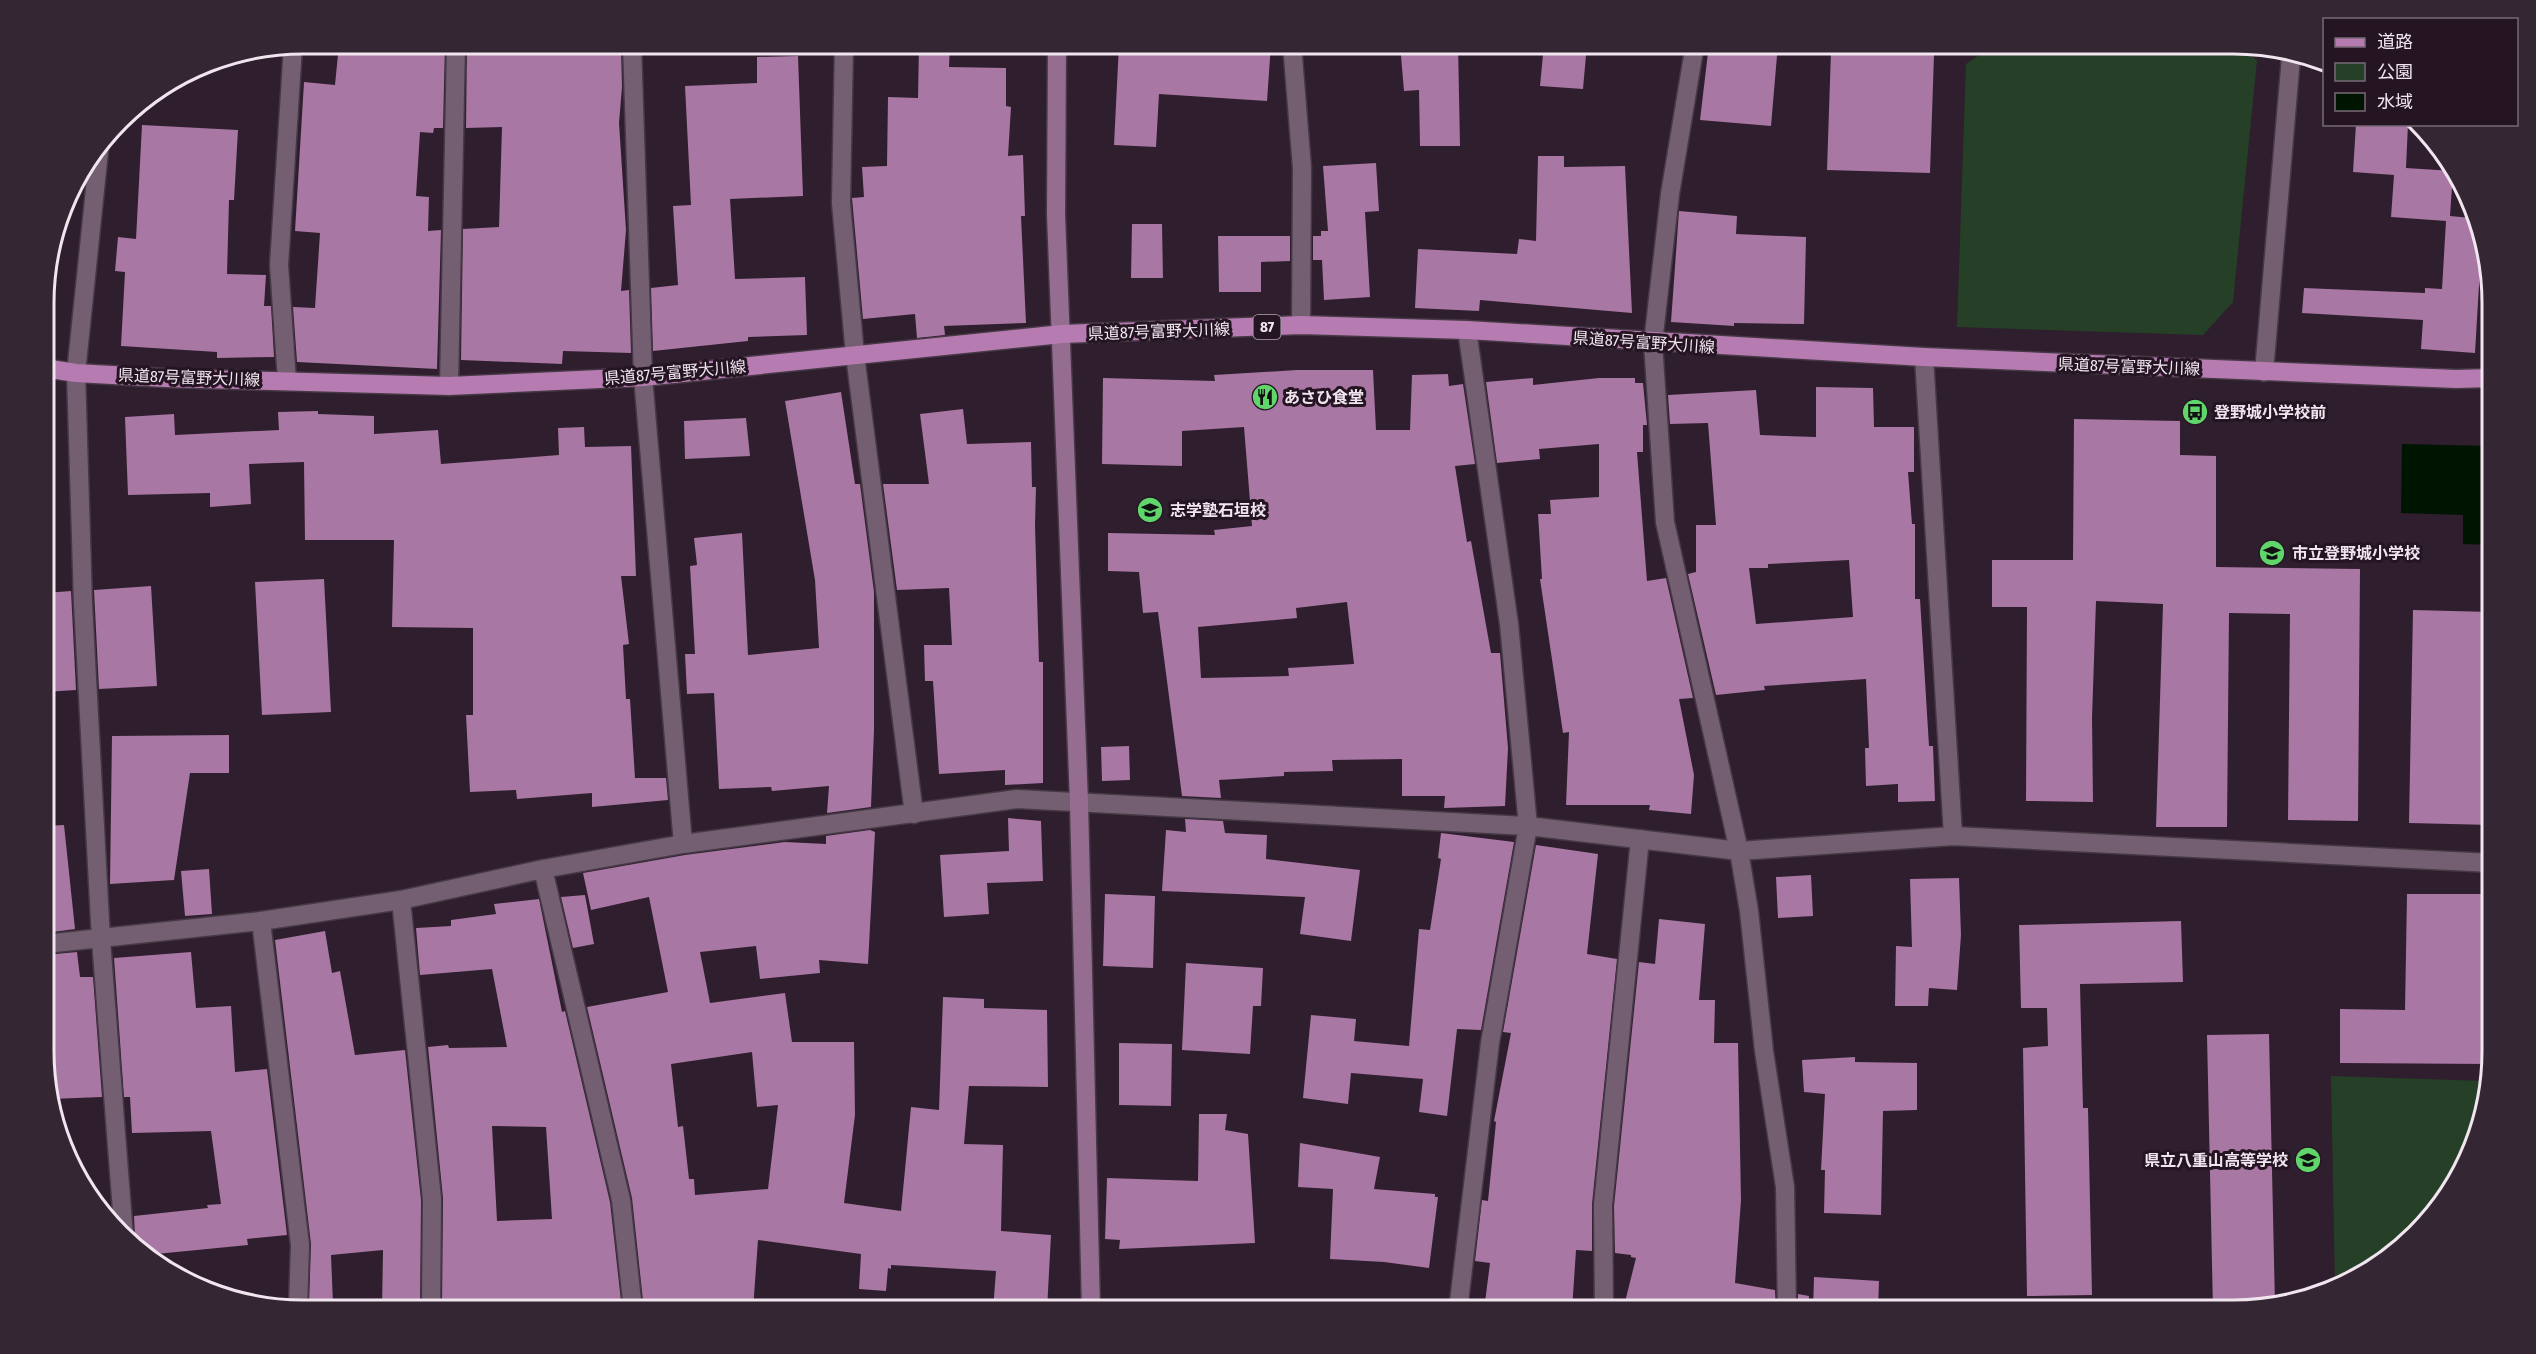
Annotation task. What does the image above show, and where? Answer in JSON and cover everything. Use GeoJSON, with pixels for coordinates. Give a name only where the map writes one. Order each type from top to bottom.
{"type":"FeatureCollection","features":[{"type":"Feature","properties":{"kind":"main road","name":"県道87号富野大川線"},"geometry":{"type":"LineString","coordinates":[[54,370],[76,373],[449,386],[643,377],[1062,334],[1301,325],[1467,330],[1653,343],[1924,357],[2264,372],[2482,378]]}},
{"type":"Feature","properties":{"kind":"street"},"geometry":{"type":"LineString","coordinates":[[449,386],[456,54]]}},
{"type":"Feature","properties":{"kind":"street"},"geometry":{"type":"LineString","coordinates":[[632,54],[643,377],[683,844]]}},
{"type":"Feature","properties":{"kind":"street"},"geometry":{"type":"LineString","coordinates":[[844,54],[841,203],[855,355],[914,814]]}},
{"type":"Feature","properties":{"kind":"street"},"geometry":{"type":"LineString","coordinates":[[1057,54],[1056,214],[1079,802],[1091,1300]]}},
{"type":"Feature","properties":{"kind":"street"},"geometry":{"type":"LineString","coordinates":[[1293,54],[1302,168],[1301,325]]}},
{"type":"Feature","properties":{"kind":"street"},"geometry":{"type":"LineString","coordinates":[[1693,54],[1670,194],[1653,343],[1665,522],[1739,851],[1749,911],[1764,1051],[1785,1187],[1788,1300]]}},
{"type":"Feature","properties":{"kind":"street"},"geometry":{"type":"LineString","coordinates":[[287,381],[279,265],[292,55]]}},
{"type":"Feature","properties":{"kind":"street"},"geometry":{"type":"LineString","coordinates":[[2264,372],[2291,61]]}},
{"type":"Feature","properties":{"kind":"street"},"geometry":{"type":"LineString","coordinates":[[98,162],[76,373],[83,603],[101,940],[123,1223]]}},
{"type":"Feature","properties":{"kind":"street"},"geometry":{"type":"LineString","coordinates":[[1459,1300],[1490,1043],[1528,826],[1509,624],[1467,330]]}},
{"type":"Feature","properties":{"kind":"street"},"geometry":{"type":"LineString","coordinates":[[1924,357],[1953,836]]}},
{"type":"Feature","properties":{"kind":"street"},"geometry":{"type":"LineString","coordinates":[[54,943],[261,921],[401,900],[543,869],[683,844],[1017,799],[1528,826],[1739,851],[1953,836],[2482,862]]}},
{"type":"Feature","properties":{"kind":"street"},"geometry":{"type":"LineString","coordinates":[[1604,1300],[1602,1205],[1640,839]]}},
{"type":"Feature","properties":{"kind":"street"},"geometry":{"type":"LineString","coordinates":[[543,869],[621,1200],[632,1300]]}},
{"type":"Feature","properties":{"kind":"street"},"geometry":{"type":"LineString","coordinates":[[401,900],[432,1198],[431,1300]]}},
{"type":"Feature","properties":{"kind":"street"},"geometry":{"type":"LineString","coordinates":[[261,921],[300,1245],[298,1300]]}},
{"type":"Feature","properties":{"kind":"green space"},"geometry":{"type":"Polygon","coordinates":[[[1980,54],[2233,54],[2250,55],[2257,60],[2233,302],[2203,335],[1957,327],[1966,64],[1980,54]]]}},
{"type":"Feature","properties":{"kind":"green space"},"geometry":{"type":"Polygon","coordinates":[[[2331,1076],[2480,1081],[2474,1115],[2463,1146],[2449,1175],[2431,1203],[2385,1249],[2335,1278],[2331,1076]]]}},
{"type":"Feature","properties":{"kind":"water"},"geometry":{"type":"Polygon","coordinates":[[[2402,444],[2482,446],[2482,545],[2463,544],[2463,515],[2401,513],[2402,444]]]}},
{"type":"Feature","properties":{"kind":"building"},"geometry":{"type":"Polygon","coordinates":[[[338,54],[445,54],[443,128],[434,128],[433,133],[420,132],[416,196],[429,197],[428,231],[441,230],[437,369],[297,362],[293,307],[315,308],[320,233],[295,231],[304,82],[335,85],[338,54]]]}},
{"type":"Feature","properties":{"kind":"building"},"geometry":{"type":"Polygon","coordinates":[[[467,54],[621,54],[622,87],[619,123],[626,230],[621,291],[629,290],[631,353],[563,351],[562,364],[461,360],[463,229],[499,227],[502,127],[466,128],[467,54]]]}},
{"type":"Feature","properties":{"kind":"building"},"geometry":{"type":"Polygon","coordinates":[[[919,54],[950,54],[949,67],[1006,68],[1006,106],[1011,107],[1008,156],[1023,155],[1025,216],[1021,216],[1026,323],[944,326],[945,335],[917,338],[915,314],[863,319],[852,198],[864,197],[862,167],[887,166],[888,97],[918,98],[919,54]]]}},
{"type":"Feature","properties":{"kind":"building"},"geometry":{"type":"Polygon","coordinates":[[[1119,54],[1270,54],[1267,101],[1159,94],[1156,147],[1114,145],[1119,54]]]}},
{"type":"Feature","properties":{"kind":"building"},"geometry":{"type":"Polygon","coordinates":[[[1401,54],[1458,54],[1460,146],[1420,146],[1419,90],[1404,91],[1401,54]]]}},
{"type":"Feature","properties":{"kind":"building"},"geometry":{"type":"Polygon","coordinates":[[[1543,54],[1586,54],[1583,89],[1540,86],[1543,54]]]}},
{"type":"Feature","properties":{"kind":"building"},"geometry":{"type":"Polygon","coordinates":[[[1708,54],[1777,54],[1771,126],[1700,120],[1708,54]]]}},
{"type":"Feature","properties":{"kind":"building"},"geometry":{"type":"Polygon","coordinates":[[[1831,54],[1934,55],[1930,173],[1827,170],[1831,54]]]}},
{"type":"Feature","properties":{"kind":"building"},"geometry":{"type":"Polygon","coordinates":[[[798,56],[803,196],[730,199],[735,279],[805,277],[807,335],[748,337],[748,341],[653,351],[651,288],[678,285],[673,206],[691,205],[685,86],[757,83],[757,57],[798,56]]]}},
{"type":"Feature","properties":{"kind":"building"},"geometry":{"type":"Polygon","coordinates":[[[142,125],[238,130],[234,200],[229,200],[227,274],[266,275],[264,306],[271,306],[274,357],[217,358],[217,352],[121,346],[125,272],[115,271],[118,237],[136,239],[142,125]]]}},
{"type":"Feature","properties":{"kind":"building"},"geometry":{"type":"Polygon","coordinates":[[[2356,126],[2408,126],[2406,168],[2443,170],[2452,185],[2450,216],[2467,218],[2474,239],[2480,270],[2475,353],[2421,349],[2423,320],[2302,313],[2304,288],[2425,293],[2425,288],[2442,289],[2446,221],[2391,217],[2394,175],[2353,172],[2356,126]]]}},
{"type":"Feature","properties":{"kind":"building"},"geometry":{"type":"Polygon","coordinates":[[[1538,156],[1564,156],[1564,167],[1625,166],[1632,313],[1480,300],[1479,311],[1415,308],[1418,249],[1517,254],[1519,239],[1536,241],[1538,156]]]}},
{"type":"Feature","properties":{"kind":"building"},"geometry":{"type":"Polygon","coordinates":[[[1376,163],[1379,211],[1365,212],[1370,297],[1324,300],[1322,260],[1313,260],[1313,236],[1321,236],[1321,231],[1328,231],[1323,166],[1376,163]]]}},
{"type":"Feature","properties":{"kind":"building"},"geometry":{"type":"Polygon","coordinates":[[[1679,211],[1737,216],[1736,234],[1806,237],[1804,324],[1734,323],[1734,326],[1671,322],[1679,211]]]}},
{"type":"Feature","properties":{"kind":"building"},"geometry":{"type":"Polygon","coordinates":[[[1132,224],[1162,224],[1163,278],[1131,278],[1132,224]]]}},
{"type":"Feature","properties":{"kind":"building"},"geometry":{"type":"Polygon","coordinates":[[[1218,236],[1290,236],[1290,261],[1261,262],[1261,292],[1219,292],[1218,236]]]}},
{"type":"Feature","properties":{"kind":"building"},"geometry":{"type":"Polygon","coordinates":[[[1297,370],[1373,370],[1376,430],[1410,430],[1412,375],[1448,374],[1449,386],[1463,384],[1475,464],[1455,466],[1467,542],[1471,541],[1491,653],[1500,653],[1508,748],[1505,806],[1444,808],[1445,796],[1402,796],[1402,759],[1332,760],[1333,771],[1284,772],[1284,776],[1219,780],[1221,798],[1182,796],[1158,612],[1143,613],[1139,572],[1108,571],[1108,533],[1215,535],[1214,530],[1252,526],[1244,427],[1182,431],[1182,466],[1102,464],[1103,378],[1215,381],[1214,375],[1297,370]],[[1347,602],[1296,608],[1297,618],[1198,627],[1201,678],[1289,676],[1288,668],[1354,664],[1347,602]]]}},
{"type":"Feature","properties":{"kind":"building"},"geometry":{"type":"Polygon","coordinates":[[[1533,378],[1533,385],[1599,378],[1635,378],[1635,383],[1643,383],[1647,425],[1643,425],[1643,452],[1637,452],[1647,581],[1666,578],[1693,698],[1679,699],[1694,775],[1691,814],[1649,810],[1650,805],[1566,805],[1569,732],[1563,733],[1540,579],[1542,579],[1538,514],[1551,514],[1550,500],[1599,497],[1599,444],[1539,449],[1540,459],[1497,463],[1486,382],[1533,378]]]}},
{"type":"Feature","properties":{"kind":"building"},"geometry":{"type":"Polygon","coordinates":[[[1816,387],[1873,388],[1874,427],[1914,427],[1914,472],[1908,472],[1912,524],[1915,524],[1915,599],[1920,599],[1929,746],[1933,746],[1935,801],[1898,802],[1898,784],[1866,786],[1865,748],[1869,748],[1866,679],[1764,686],[1765,690],[1716,695],[1688,574],[1696,572],[1696,525],[1716,525],[1708,423],[1670,424],[1668,395],[1756,390],[1760,435],[1816,437],[1816,387]],[[1849,560],[1768,564],[1768,568],[1749,568],[1756,624],[1853,617],[1849,560]]]}},
{"type":"Feature","properties":{"kind":"building"},"geometry":{"type":"Polygon","coordinates":[[[841,392],[855,484],[860,484],[874,592],[874,730],[871,807],[827,813],[829,786],[772,791],[771,787],[719,789],[714,693],[687,694],[685,654],[695,654],[690,566],[697,565],[694,538],[742,533],[748,655],[819,648],[815,580],[785,401],[841,392]]]}},
{"type":"Feature","properties":{"kind":"building"},"geometry":{"type":"Polygon","coordinates":[[[963,409],[967,444],[1031,442],[1032,487],[1036,487],[1039,662],[1043,662],[1043,783],[1005,785],[1005,770],[939,774],[933,681],[925,681],[924,645],[952,645],[949,588],[897,590],[883,484],[929,484],[920,414],[963,409]]]}},
{"type":"Feature","properties":{"kind":"building"},"geometry":{"type":"Polygon","coordinates":[[[318,411],[318,414],[374,416],[374,434],[438,430],[441,464],[559,455],[558,428],[584,427],[585,447],[631,446],[636,576],[621,576],[629,644],[623,645],[626,699],[630,699],[635,778],[666,778],[668,800],[592,807],[592,793],[517,799],[516,790],[470,792],[466,715],[473,715],[473,628],[392,627],[394,540],[305,540],[304,462],[249,464],[251,504],[210,507],[210,493],[128,495],[125,417],[174,414],[175,435],[279,430],[278,412],[318,411]]]}},
{"type":"Feature","properties":{"kind":"building"},"geometry":{"type":"Polygon","coordinates":[[[746,418],[750,456],[685,459],[684,421],[746,418]]]}},
{"type":"Feature","properties":{"kind":"building"},"geometry":{"type":"Polygon","coordinates":[[[2074,419],[2180,421],[2180,455],[2216,456],[2216,567],[2360,569],[2358,821],[2288,820],[2290,614],[2229,613],[2227,827],[2156,827],[2163,604],[2096,601],[2092,718],[2093,802],[2026,801],[2027,607],[1992,607],[1992,560],[2073,560],[2074,419]]]}},
{"type":"Feature","properties":{"kind":"building"},"geometry":{"type":"Polygon","coordinates":[[[324,579],[331,712],[262,715],[255,582],[324,579]]]}},
{"type":"Feature","properties":{"kind":"building"},"geometry":{"type":"Polygon","coordinates":[[[151,586],[157,686],[99,689],[94,590],[151,586]]]}},
{"type":"Feature","properties":{"kind":"building"},"geometry":{"type":"Polygon","coordinates":[[[71,591],[76,690],[54,691],[54,592],[71,591]]]}},
{"type":"Feature","properties":{"kind":"building"},"geometry":{"type":"Polygon","coordinates":[[[2413,610],[2482,612],[2482,825],[2409,823],[2413,610]]]}},
{"type":"Feature","properties":{"kind":"building"},"geometry":{"type":"Polygon","coordinates":[[[229,735],[229,773],[190,773],[174,880],[110,884],[112,736],[229,735]]]}},
{"type":"Feature","properties":{"kind":"building"},"geometry":{"type":"Polygon","coordinates":[[[1129,746],[1130,780],[1102,781],[1101,747],[1129,746]]]}},
{"type":"Feature","properties":{"kind":"building"},"geometry":{"type":"Polygon","coordinates":[[[1008,818],[1041,821],[1043,881],[987,883],[989,914],[944,917],[940,855],[1009,851],[1008,818]]]}},
{"type":"Feature","properties":{"kind":"building"},"geometry":{"type":"Polygon","coordinates":[[[1185,819],[1223,821],[1225,833],[1267,835],[1266,859],[1360,870],[1351,941],[1300,934],[1305,897],[1162,891],[1166,830],[1186,832],[1185,819]]]}},
{"type":"Feature","properties":{"kind":"building"},"geometry":{"type":"Polygon","coordinates":[[[64,825],[75,929],[54,932],[54,826],[64,825]]]}},
{"type":"Feature","properties":{"kind":"building"},"geometry":{"type":"Polygon","coordinates":[[[870,830],[875,832],[868,964],[819,960],[820,973],[760,979],[756,946],[700,952],[710,1003],[785,993],[792,1042],[854,1042],[855,1115],[844,1203],[901,1211],[911,1107],[939,1110],[943,997],[984,999],[984,1008],[1047,1010],[1048,1087],[969,1086],[964,1144],[1003,1145],[1001,1231],[1051,1235],[1048,1300],[994,1300],[996,1271],[891,1265],[891,1269],[888,1268],[886,1291],[859,1289],[861,1254],[758,1240],[754,1300],[643,1300],[632,1198],[587,1007],[668,992],[649,897],[591,910],[583,873],[685,855],[785,842],[826,844],[826,836],[870,830]],[[752,1052],[671,1064],[678,1127],[683,1126],[689,1179],[694,1179],[695,1195],[768,1189],[778,1105],[757,1107],[752,1052]]]}},
{"type":"Feature","properties":{"kind":"building"},"geometry":{"type":"Polygon","coordinates":[[[1441,833],[1514,842],[1481,1030],[1457,1029],[1447,1116],[1419,1112],[1423,1079],[1351,1073],[1348,1104],[1303,1098],[1311,1015],[1356,1019],[1354,1041],[1409,1046],[1419,929],[1430,930],[1441,859],[1438,858],[1441,833]]]}},
{"type":"Feature","properties":{"kind":"building"},"geometry":{"type":"Polygon","coordinates":[[[1536,845],[1598,854],[1587,954],[1617,959],[1592,1204],[1592,1251],[1576,1250],[1573,1300],[1485,1300],[1490,1263],[1475,1261],[1482,1200],[1488,1201],[1496,1122],[1494,1121],[1511,1033],[1503,1032],[1536,845]]]}},
{"type":"Feature","properties":{"kind":"building"},"geometry":{"type":"Polygon","coordinates":[[[209,869],[212,914],[185,916],[181,871],[209,869]]]}},
{"type":"Feature","properties":{"kind":"building"},"geometry":{"type":"Polygon","coordinates":[[[1811,875],[1813,916],[1778,918],[1776,877],[1811,875]]]}},
{"type":"Feature","properties":{"kind":"building"},"geometry":{"type":"Polygon","coordinates":[[[1959,878],[1961,935],[1957,990],[1929,988],[1928,1006],[1895,1006],[1896,946],[1912,947],[1910,879],[1959,878]]]}},
{"type":"Feature","properties":{"kind":"building"},"geometry":{"type":"Polygon","coordinates":[[[1105,894],[1155,896],[1153,968],[1103,966],[1105,894]]]}},
{"type":"Feature","properties":{"kind":"building"},"geometry":{"type":"Polygon","coordinates":[[[2407,894],[2482,894],[2481,1064],[2340,1063],[2340,1009],[2405,1010],[2407,894]]]}},
{"type":"Feature","properties":{"kind":"building"},"geometry":{"type":"Polygon","coordinates":[[[585,895],[594,944],[573,948],[561,897],[585,895]]]}},
{"type":"Feature","properties":{"kind":"building"},"geometry":{"type":"Polygon","coordinates":[[[539,899],[562,1012],[565,1011],[610,1202],[621,1300],[442,1300],[443,1198],[428,1047],[448,1045],[449,1048],[507,1047],[492,969],[420,975],[416,928],[451,926],[451,920],[496,914],[494,904],[539,899]],[[492,1126],[497,1221],[552,1219],[546,1127],[492,1126]]]}},
{"type":"Feature","properties":{"kind":"building"},"geometry":{"type":"Polygon","coordinates":[[[1659,919],[1705,924],[1699,1000],[1715,1000],[1714,1043],[1738,1043],[1741,1200],[1735,1283],[1775,1290],[1776,1300],[1626,1300],[1636,1258],[1615,1253],[1614,1206],[1639,962],[1655,964],[1659,919]]]}},
{"type":"Feature","properties":{"kind":"building"},"geometry":{"type":"Polygon","coordinates":[[[2181,921],[2183,982],[2080,984],[2083,1108],[2088,1108],[2092,1295],[2027,1296],[2023,1048],[2048,1046],[2047,1008],[2021,1008],[2019,925],[2181,921]]]}},
{"type":"Feature","properties":{"kind":"building"},"geometry":{"type":"Polygon","coordinates":[[[325,931],[332,973],[340,971],[355,1055],[405,1050],[421,1200],[420,1300],[382,1300],[383,1250],[331,1255],[333,1300],[309,1300],[311,1244],[275,940],[325,931]]]}},
{"type":"Feature","properties":{"kind":"building"},"geometry":{"type":"Polygon","coordinates":[[[77,952],[80,977],[93,977],[102,1097],[59,1099],[54,1051],[54,954],[77,952]]]}},
{"type":"Feature","properties":{"kind":"building"},"geometry":{"type":"Polygon","coordinates":[[[191,952],[196,1008],[231,1006],[235,1072],[267,1069],[287,1235],[247,1239],[248,1245],[158,1254],[135,1234],[134,1216],[208,1208],[207,1205],[221,1204],[211,1131],[132,1133],[130,1097],[124,1097],[114,958],[191,952]]]}},
{"type":"Feature","properties":{"kind":"building"},"geometry":{"type":"Polygon","coordinates":[[[1186,963],[1263,968],[1261,1006],[1253,1006],[1250,1054],[1182,1050],[1186,963]]]}},
{"type":"Feature","properties":{"kind":"building"},"geometry":{"type":"Polygon","coordinates":[[[2269,1034],[2275,1296],[2213,1300],[2207,1035],[2269,1034]]]}},
{"type":"Feature","properties":{"kind":"building"},"geometry":{"type":"Polygon","coordinates":[[[1119,1043],[1172,1044],[1171,1106],[1119,1105],[1119,1043]]]}},
{"type":"Feature","properties":{"kind":"building"},"geometry":{"type":"Polygon","coordinates":[[[1855,1057],[1855,1062],[1917,1063],[1917,1110],[1883,1111],[1881,1215],[1824,1213],[1825,1170],[1821,1170],[1825,1094],[1804,1092],[1802,1060],[1855,1057]]]}},
{"type":"Feature","properties":{"kind":"building"},"geometry":{"type":"Polygon","coordinates":[[[1199,1114],[1227,1114],[1225,1130],[1248,1134],[1255,1243],[1119,1249],[1120,1240],[1105,1239],[1107,1178],[1198,1181],[1199,1114]]]}},
{"type":"Feature","properties":{"kind":"building"},"geometry":{"type":"Polygon","coordinates":[[[1300,1143],[1380,1157],[1374,1189],[1435,1194],[1435,1197],[1438,1197],[1429,1268],[1384,1262],[1330,1259],[1333,1189],[1298,1187],[1300,1143]]]}},
{"type":"Feature","properties":{"kind":"building"},"geometry":{"type":"Polygon","coordinates":[[[1814,1277],[1879,1281],[1878,1300],[1813,1300],[1814,1277]]]}},
{"type":"Feature","properties":{"kind":"building"},"geometry":{"type":"Polygon","coordinates":[[[1798,1294],[1809,1296],[1809,1300],[1798,1300],[1798,1294]]]}},
{"type":"Feature","properties":{"kind":"place","name":"あさひ食堂"},"geometry":{"type":"Point","coordinates":[1265,397]}},
{"type":"Feature","properties":{"kind":"place","name":"登野城小学校前"},"geometry":{"type":"Point","coordinates":[2195,412]}},
{"type":"Feature","properties":{"kind":"place","name":"志学塾石垣校"},"geometry":{"type":"Point","coordinates":[1150,510]}},
{"type":"Feature","properties":{"kind":"place","name":"市立登野城小学校"},"geometry":{"type":"Point","coordinates":[2272,553]}},
{"type":"Feature","properties":{"kind":"place","name":"県立八重山高等学校"},"geometry":{"type":"Point","coordinates":[2308,1160]}}]}
